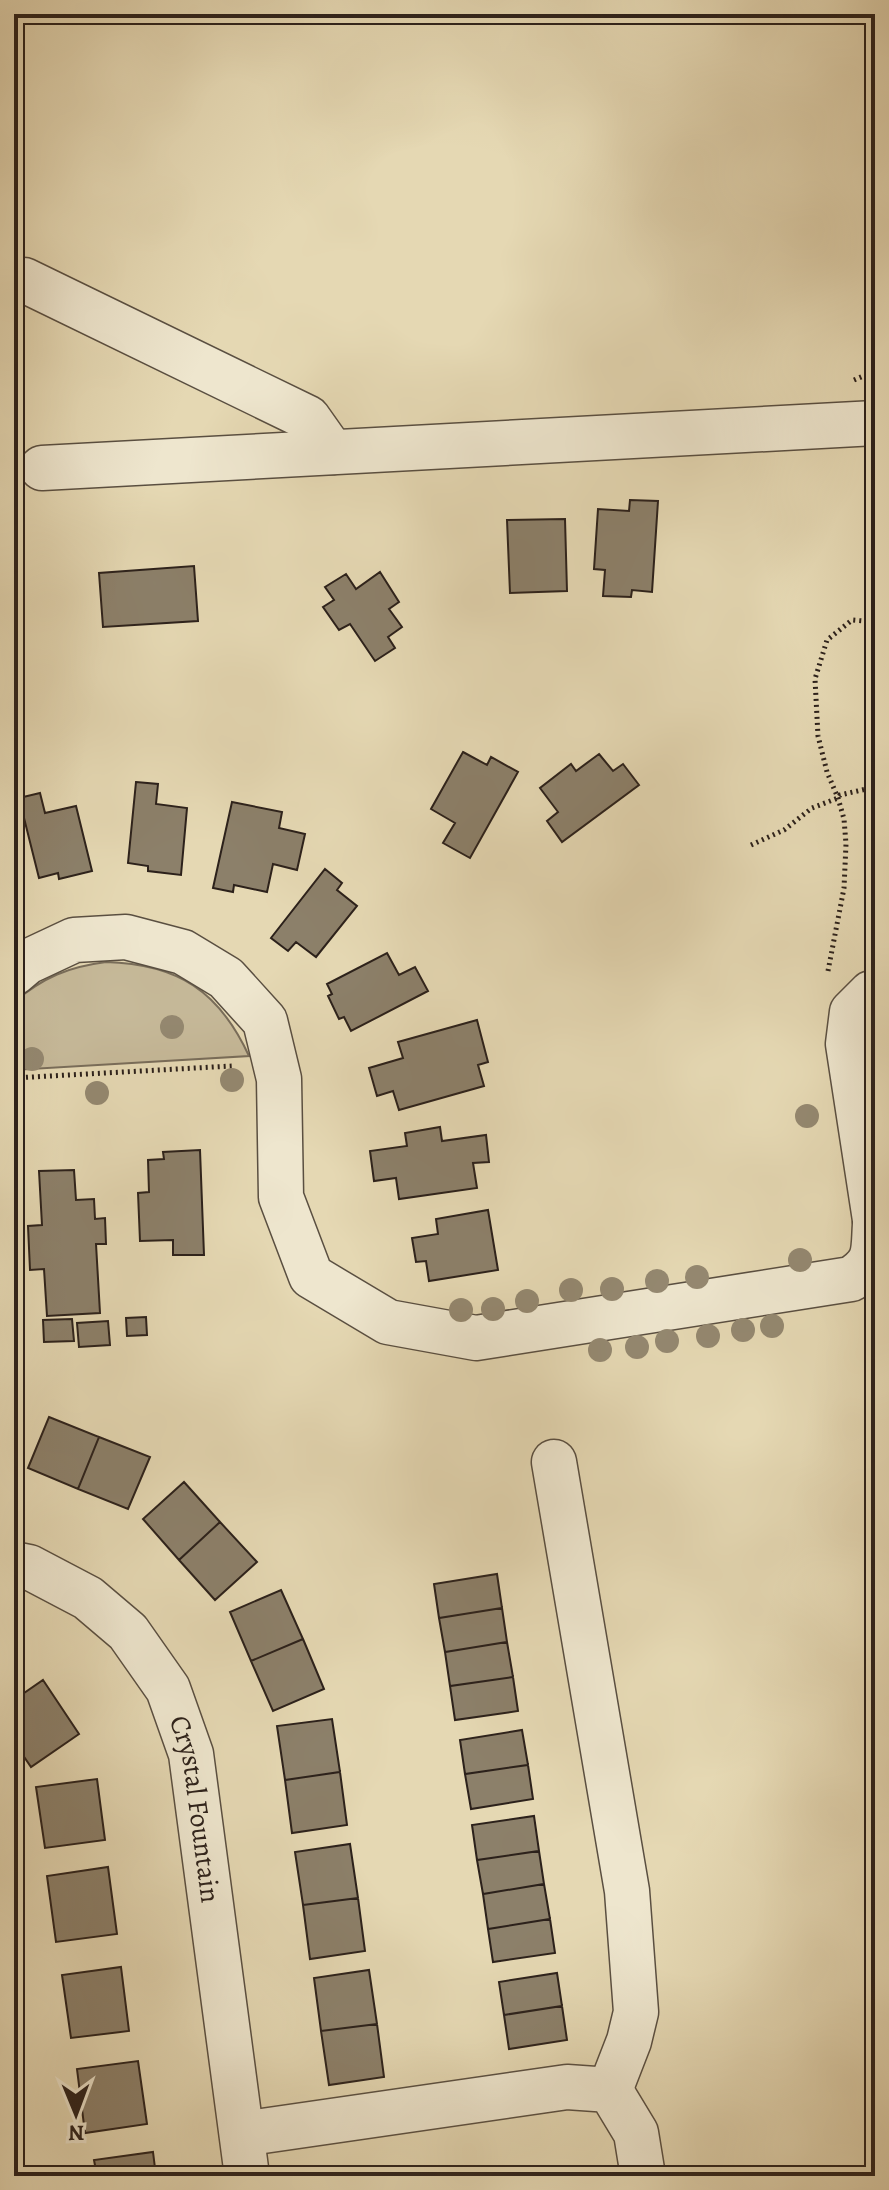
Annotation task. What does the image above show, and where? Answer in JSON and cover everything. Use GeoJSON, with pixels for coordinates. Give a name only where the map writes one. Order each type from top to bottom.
{"type":"FeatureCollection","features":[{"type":"Feature","properties":{"kind":"street"},"geometry":{"type":"LineString","coordinates":[[14,281],[24,280],[308,418],[332,452]]}},
{"type":"Feature","properties":{"kind":"street"},"geometry":{"type":"LineString","coordinates":[[42,468],[875,423]]}},
{"type":"Feature","properties":{"kind":"street"},"geometry":{"type":"LineString","coordinates":[[14,973],[27,962],[74,940],[126,937],[183,952],[226,978],[265,1021],[279,1079],[281,1197],[311,1276],[388,1322],[476,1338],[851,1279],[867,1269],[873,1255],[875,1222],[848,1044],[852,1012],[875,992]]}},
{"type":"Feature","properties":{"kind":"street"},"geometry":{"type":"LineString","coordinates":[[554,1462],[627,1891],[636,2012],[629,2041],[610,2090],[636,2133],[643,2176]]}},
{"type":"Feature","properties":{"kind":"street","name":"Crystal Fountain"},"geometry":{"type":"LineString","coordinates":[[14,1564],[29,1567],[88,1598],[128,1632],[168,1689],[191,1754],[244,2155],[567,2087],[610,2090]]}},
{"type":"Feature","properties":{"kind":"path"},"geometry":{"type":"LineString","coordinates":[[828,971],[844,888],[846,844],[844,819],[818,736],[815,679],[827,640],[852,620],[875,622]]}},
{"type":"Feature","properties":{"kind":"path"},"geometry":{"type":"LineString","coordinates":[[751,845],[784,830],[812,808],[840,795],[875,787]]}},
{"type":"Feature","properties":{"kind":"path"},"geometry":{"type":"LineString","coordinates":[[14,1078],[277,1064]]}},
{"type":"Feature","properties":{"kind":"shaded area"},"geometry":{"type":"Polygon","coordinates":[[[106,962],[154,968],[193,985],[224,1014],[249,1056],[14,1070],[14,1002],[57,974],[106,962]]]}},
{"type":"Feature","properties":{"kind":"building"},"geometry":{"type":"Polygon","coordinates":[[[630,500],[658,501],[652,592],[632,590],[631,597],[603,596],[605,570],[594,569],[598,509],[629,511],[630,500]]]}},
{"type":"Feature","properties":{"kind":"building"},"geometry":{"type":"Polygon","coordinates":[[[565,519],[567,591],[510,593],[507,520],[565,519]]]}},
{"type":"Feature","properties":{"kind":"building"},"geometry":{"type":"Polygon","coordinates":[[[194,566],[198,621],[103,627],[99,573],[194,566]]]}},
{"type":"Feature","properties":{"kind":"building"},"geometry":{"type":"Polygon","coordinates":[[[380,572],[399,602],[389,609],[402,627],[388,637],[395,648],[375,661],[350,624],[339,630],[323,607],[334,600],[325,587],[346,574],[356,589],[380,572]]]}},
{"type":"Feature","properties":{"kind":"building"},"geometry":{"type":"Polygon","coordinates":[[[463,752],[487,765],[491,757],[518,772],[470,858],[443,843],[455,823],[431,809],[463,752]]]}},
{"type":"Feature","properties":{"kind":"building"},"geometry":{"type":"Polygon","coordinates":[[[599,754],[613,771],[623,764],[639,785],[562,842],[547,821],[558,812],[540,788],[571,764],[576,771],[599,754]]]}},
{"type":"Feature","properties":{"kind":"building"},"geometry":{"type":"Polygon","coordinates":[[[136,782],[158,784],[156,804],[187,808],[181,875],[148,871],[148,866],[128,863],[136,782]]]}},
{"type":"Feature","properties":{"kind":"building"},"geometry":{"type":"Polygon","coordinates":[[[40,793],[45,813],[76,806],[92,871],[59,879],[58,873],[39,878],[19,798],[40,793]]]}},
{"type":"Feature","properties":{"kind":"building"},"geometry":{"type":"Polygon","coordinates":[[[232,802],[282,812],[279,828],[305,834],[297,870],[273,864],[267,892],[234,885],[233,892],[213,888],[232,802]]]}},
{"type":"Feature","properties":{"kind":"building"},"geometry":{"type":"Polygon","coordinates":[[[325,869],[342,883],[337,890],[357,906],[316,957],[296,942],[288,951],[271,938],[325,869]]]}},
{"type":"Feature","properties":{"kind":"building"},"geometry":{"type":"Polygon","coordinates":[[[387,953],[399,975],[415,967],[428,991],[351,1031],[344,1017],[339,1019],[328,996],[332,994],[327,984],[387,953]]]}},
{"type":"Feature","properties":{"kind":"building"},"geometry":{"type":"Polygon","coordinates":[[[477,1020],[488,1062],[478,1065],[484,1086],[399,1110],[393,1091],[377,1096],[369,1068],[403,1058],[398,1042],[477,1020]]]}},
{"type":"Feature","properties":{"kind":"building"},"geometry":{"type":"Polygon","coordinates":[[[440,1127],[442,1141],[486,1135],[489,1162],[473,1163],[477,1188],[399,1199],[396,1178],[374,1181],[370,1151],[407,1146],[405,1133],[440,1127]]]}},
{"type":"Feature","properties":{"kind":"building"},"geometry":{"type":"Polygon","coordinates":[[[200,1150],[204,1255],[173,1255],[173,1240],[140,1241],[138,1193],[149,1192],[148,1160],[164,1159],[163,1152],[200,1150]]]}},
{"type":"Feature","properties":{"kind":"building"},"geometry":{"type":"Polygon","coordinates":[[[74,1170],[76,1200],[94,1199],[95,1219],[105,1218],[106,1244],[96,1244],[100,1313],[47,1316],[44,1269],[30,1270],[28,1226],[42,1225],[39,1171],[74,1170]]]}},
{"type":"Feature","properties":{"kind":"building"},"geometry":{"type":"Polygon","coordinates":[[[488,1210],[498,1270],[429,1281],[426,1261],[416,1262],[412,1238],[438,1234],[436,1219],[488,1210]]]}},
{"type":"Feature","properties":{"kind":"building"},"geometry":{"type":"Polygon","coordinates":[[[146,1317],[147,1335],[127,1336],[126,1318],[146,1317]]]}},
{"type":"Feature","properties":{"kind":"building"},"geometry":{"type":"Polygon","coordinates":[[[72,1319],[74,1341],[44,1342],[43,1320],[72,1319]]]}},
{"type":"Feature","properties":{"kind":"building"},"geometry":{"type":"Polygon","coordinates":[[[108,1321],[110,1345],[79,1347],[77,1323],[108,1321]]]}},
{"type":"Feature","properties":{"kind":"building"},"geometry":{"type":"Polygon","coordinates":[[[14,1411],[18,1411],[14,1467],[14,1411]]]}},
{"type":"Feature","properties":{"kind":"building"},"geometry":{"type":"Polygon","coordinates":[[[49,1417],[99,1437],[78,1489],[28,1468],[49,1417]]]}},
{"type":"Feature","properties":{"kind":"building"},"geometry":{"type":"Polygon","coordinates":[[[99,1437],[150,1457],[128,1509],[78,1489],[99,1437]]]}},
{"type":"Feature","properties":{"kind":"building"},"geometry":{"type":"Polygon","coordinates":[[[184,1482],[220,1522],[179,1560],[143,1519],[184,1482]]]}},
{"type":"Feature","properties":{"kind":"building"},"geometry":{"type":"Polygon","coordinates":[[[220,1522],[257,1562],[215,1600],[179,1560],[220,1522]]]}},
{"type":"Feature","properties":{"kind":"building"},"geometry":{"type":"Polygon","coordinates":[[[497,1574],[502,1608],[439,1618],[434,1584],[497,1574]]]}},
{"type":"Feature","properties":{"kind":"building"},"geometry":{"type":"Polygon","coordinates":[[[281,1590],[303,1639],[251,1661],[230,1612],[281,1590]]]}},
{"type":"Feature","properties":{"kind":"building"},"geometry":{"type":"Polygon","coordinates":[[[502,1608],[507,1642],[445,1652],[439,1618],[502,1608]]]}},
{"type":"Feature","properties":{"kind":"building"},"geometry":{"type":"Polygon","coordinates":[[[303,1639],[324,1689],[273,1711],[251,1661],[303,1639]]]}},
{"type":"Feature","properties":{"kind":"building"},"geometry":{"type":"Polygon","coordinates":[[[507,1642],[513,1677],[450,1686],[445,1652],[507,1642]]]}},
{"type":"Feature","properties":{"kind":"building"},"geometry":{"type":"Polygon","coordinates":[[[513,1677],[518,1711],[455,1720],[450,1686],[513,1677]]]}},
{"type":"Feature","properties":{"kind":"building"},"geometry":{"type":"Polygon","coordinates":[[[43,1680],[79,1734],[31,1767],[14,1742],[14,1700],[43,1680]]]}},
{"type":"Feature","properties":{"kind":"building"},"geometry":{"type":"Polygon","coordinates":[[[332,1719],[340,1772],[285,1780],[277,1726],[332,1719]]]}},
{"type":"Feature","properties":{"kind":"building"},"geometry":{"type":"Polygon","coordinates":[[[522,1730],[528,1765],[465,1774],[460,1740],[522,1730]]]}},
{"type":"Feature","properties":{"kind":"building"},"geometry":{"type":"Polygon","coordinates":[[[528,1765],[533,1799],[471,1809],[465,1774],[528,1765]]]}},
{"type":"Feature","properties":{"kind":"building"},"geometry":{"type":"Polygon","coordinates":[[[340,1772],[347,1825],[292,1833],[285,1780],[340,1772]]]}},
{"type":"Feature","properties":{"kind":"building"},"geometry":{"type":"Polygon","coordinates":[[[97,1779],[105,1840],[45,1848],[36,1787],[97,1779]]]}},
{"type":"Feature","properties":{"kind":"building"},"geometry":{"type":"Polygon","coordinates":[[[534,1816],[539,1851],[477,1860],[472,1825],[534,1816]]]}},
{"type":"Feature","properties":{"kind":"building"},"geometry":{"type":"Polygon","coordinates":[[[350,1844],[358,1898],[303,1905],[295,1852],[350,1844]]]}},
{"type":"Feature","properties":{"kind":"building"},"geometry":{"type":"Polygon","coordinates":[[[539,1851],[544,1884],[483,1894],[477,1860],[539,1851]]]}},
{"type":"Feature","properties":{"kind":"building"},"geometry":{"type":"Polygon","coordinates":[[[108,1867],[117,1934],[56,1942],[47,1876],[108,1867]]]}},
{"type":"Feature","properties":{"kind":"building"},"geometry":{"type":"Polygon","coordinates":[[[544,1884],[550,1919],[488,1929],[483,1894],[544,1884]]]}},
{"type":"Feature","properties":{"kind":"building"},"geometry":{"type":"Polygon","coordinates":[[[358,1898],[365,1951],[310,1959],[303,1905],[358,1898]]]}},
{"type":"Feature","properties":{"kind":"building"},"geometry":{"type":"Polygon","coordinates":[[[550,1919],[555,1953],[493,1962],[488,1929],[550,1919]]]}},
{"type":"Feature","properties":{"kind":"building"},"geometry":{"type":"Polygon","coordinates":[[[121,1967],[129,2031],[71,2038],[62,1975],[121,1967]]]}},
{"type":"Feature","properties":{"kind":"building"},"geometry":{"type":"Polygon","coordinates":[[[369,1970],[377,2024],[321,2031],[314,1978],[369,1970]]]}},
{"type":"Feature","properties":{"kind":"building"},"geometry":{"type":"Polygon","coordinates":[[[557,1973],[562,2006],[504,2015],[499,1982],[557,1973]]]}},
{"type":"Feature","properties":{"kind":"building"},"geometry":{"type":"Polygon","coordinates":[[[562,2006],[567,2040],[509,2049],[504,2015],[562,2006]]]}},
{"type":"Feature","properties":{"kind":"building"},"geometry":{"type":"Polygon","coordinates":[[[377,2024],[384,2077],[329,2085],[321,2031],[377,2024]]]}},
{"type":"Feature","properties":{"kind":"building"},"geometry":{"type":"Polygon","coordinates":[[[138,2061],[147,2124],[85,2133],[77,2069],[138,2061]]]}},
{"type":"Feature","properties":{"kind":"building"},"geometry":{"type":"Polygon","coordinates":[[[153,2152],[156,2176],[97,2176],[94,2160],[153,2152]]]}}]}
